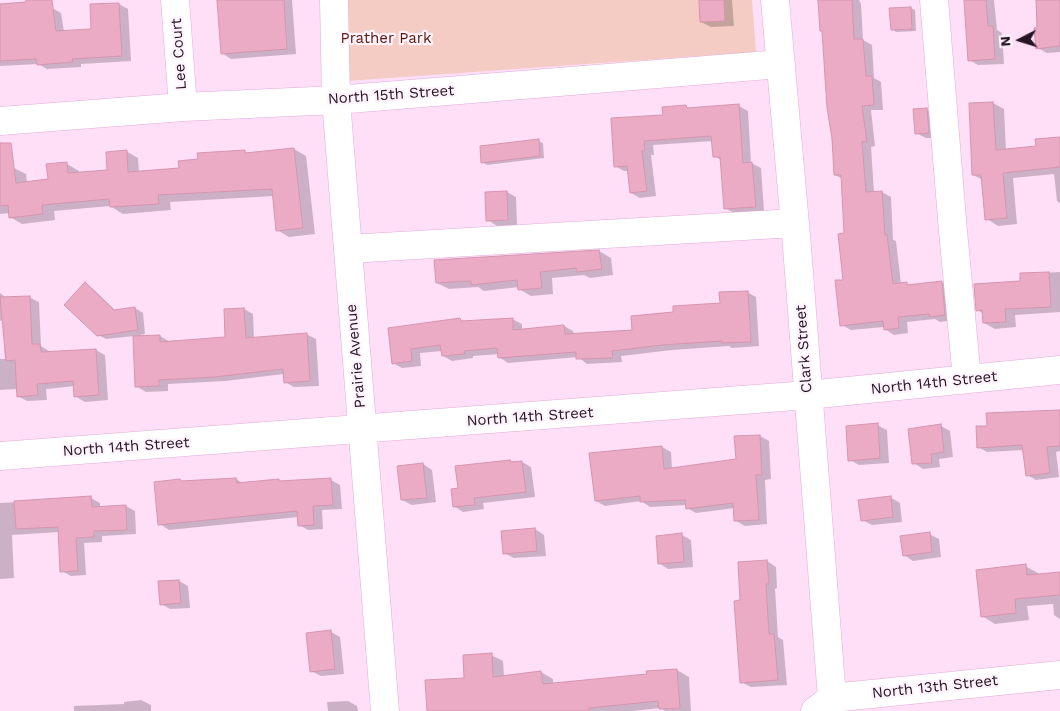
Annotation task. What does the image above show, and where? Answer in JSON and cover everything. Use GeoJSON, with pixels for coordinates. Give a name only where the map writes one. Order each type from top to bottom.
{"type":"FeatureCollection","features":[{"type":"Feature","properties":{"kind":"street","name":"Lee Court"},"geometry":{"type":"LineString","coordinates":[[175,0],[183,107]]}},
{"type":"Feature","properties":{"kind":"street","name":"Prairie Avenue"},"geometry":{"type":"LineString","coordinates":[[334,0],[336,100],[385,711]]}},
{"type":"Feature","properties":{"kind":"street","name":"Clark Street"},"geometry":{"type":"LineString","coordinates":[[775,0],[808,396],[824,704]]}},
{"type":"Feature","properties":{"kind":"street"},"geometry":{"type":"LineString","coordinates":[[934,0],[967,379]]}},
{"type":"Feature","properties":{"kind":"street","name":"North 15th Street"},"geometry":{"type":"LineString","coordinates":[[0,121],[183,107],[336,100],[781,64]]}},
{"type":"Feature","properties":{"kind":"street"},"geometry":{"type":"LineString","coordinates":[[348,250],[795,223]]}},
{"type":"Feature","properties":{"kind":"street","name":"North 14th Street"},"geometry":{"type":"LineString","coordinates":[[0,456],[808,396],[1060,370]]}},
{"type":"Feature","properties":{"kind":"street","name":"North 13th Street"},"geometry":{"type":"LineString","coordinates":[[824,704],[1060,675]]}},
{"type":"Feature","properties":{"kind":"green space","name":"Prather Park"},"geometry":{"type":"Polygon","coordinates":[[[346,0],[752,0],[756,52],[347,81],[346,0]]]}},
{"type":"Feature","properties":{"kind":"building"},"geometry":{"type":"Polygon","coordinates":[[[26,0],[52,0],[56,31],[91,29],[90,4],[119,3],[122,56],[72,59],[73,62],[37,65],[36,59],[0,61],[0,4],[26,2],[26,0]]]}},
{"type":"Feature","properties":{"kind":"building"},"geometry":{"type":"Polygon","coordinates":[[[217,0],[284,0],[287,49],[221,54],[217,0]]]}},
{"type":"Feature","properties":{"kind":"building"},"geometry":{"type":"Polygon","coordinates":[[[699,0],[724,0],[725,21],[700,22],[699,0]]]}},
{"type":"Feature","properties":{"kind":"building"},"geometry":{"type":"Polygon","coordinates":[[[818,0],[852,0],[854,39],[863,39],[866,76],[872,76],[874,105],[862,106],[867,141],[862,142],[866,192],[882,191],[885,235],[887,235],[893,284],[907,282],[907,285],[942,281],[945,315],[930,317],[929,314],[898,317],[899,328],[884,330],[883,321],[840,326],[835,280],[843,280],[838,234],[844,233],[841,175],[834,175],[818,0]]]}},
{"type":"Feature","properties":{"kind":"building"},"geometry":{"type":"Polygon","coordinates":[[[964,0],[986,0],[988,26],[993,26],[995,59],[968,61],[964,0]]]}},
{"type":"Feature","properties":{"kind":"building"},"geometry":{"type":"Polygon","coordinates":[[[1036,0],[1060,0],[1060,46],[1036,49],[1034,28],[1037,27],[1036,0]]]}},
{"type":"Feature","properties":{"kind":"building"},"geometry":{"type":"Polygon","coordinates":[[[911,7],[912,29],[891,30],[889,8],[911,7]]]}},
{"type":"Feature","properties":{"kind":"building"},"geometry":{"type":"Polygon","coordinates":[[[993,102],[996,150],[1036,146],[1035,139],[1060,137],[1060,167],[1003,173],[1007,218],[985,220],[981,175],[972,175],[969,103],[993,102]]]}},
{"type":"Feature","properties":{"kind":"building"},"geometry":{"type":"Polygon","coordinates":[[[739,104],[743,163],[752,162],[756,207],[724,209],[720,157],[713,157],[711,136],[644,141],[645,150],[642,151],[647,191],[630,193],[627,166],[614,167],[611,118],[663,115],[662,107],[686,105],[687,108],[739,104]]]}},
{"type":"Feature","properties":{"kind":"building"},"geometry":{"type":"Polygon","coordinates":[[[927,108],[929,133],[915,134],[913,109],[927,108]]]}},
{"type":"Feature","properties":{"kind":"building"},"geometry":{"type":"Polygon","coordinates":[[[539,139],[540,156],[481,163],[480,146],[539,139]]]}},
{"type":"Feature","properties":{"kind":"building"},"geometry":{"type":"Polygon","coordinates":[[[0,143],[11,143],[16,183],[48,179],[46,164],[67,162],[68,173],[107,170],[106,152],[127,150],[128,172],[179,168],[178,161],[198,159],[197,153],[245,150],[245,153],[294,148],[303,228],[276,231],[272,189],[158,195],[159,204],[110,207],[109,199],[42,205],[43,214],[9,218],[8,205],[0,206],[0,143]]]}},
{"type":"Feature","properties":{"kind":"building"},"geometry":{"type":"Polygon","coordinates":[[[507,191],[508,220],[486,221],[485,192],[507,191]]]}},
{"type":"Feature","properties":{"kind":"building"},"geometry":{"type":"Polygon","coordinates":[[[599,250],[602,269],[577,272],[576,268],[540,272],[542,288],[518,290],[517,280],[471,285],[471,281],[436,283],[434,260],[599,250]]]}},
{"type":"Feature","properties":{"kind":"building"},"geometry":{"type":"Polygon","coordinates":[[[1049,272],[1051,307],[1005,309],[1006,322],[983,323],[982,310],[976,311],[974,284],[1020,281],[1020,273],[1049,272]]]}},
{"type":"Feature","properties":{"kind":"building"},"geometry":{"type":"Polygon","coordinates":[[[85,282],[114,310],[135,307],[138,330],[97,336],[64,305],[85,282]]]}},
{"type":"Feature","properties":{"kind":"building"},"geometry":{"type":"Polygon","coordinates":[[[748,291],[751,342],[722,343],[722,341],[662,345],[612,351],[613,358],[576,359],[576,352],[498,358],[497,348],[464,351],[465,354],[442,356],[440,345],[411,349],[412,361],[392,364],[388,328],[460,318],[461,321],[513,318],[513,330],[564,325],[565,334],[632,330],[631,316],[673,312],[673,306],[720,303],[719,292],[748,291]]]}},
{"type":"Feature","properties":{"kind":"building"},"geometry":{"type":"Polygon","coordinates":[[[30,296],[32,344],[40,344],[41,352],[96,349],[99,395],[74,397],[73,381],[37,384],[38,395],[17,397],[15,360],[6,361],[0,297],[30,296]]]}},
{"type":"Feature","properties":{"kind":"building"},"geometry":{"type":"Polygon","coordinates":[[[244,308],[246,338],[307,333],[310,381],[284,383],[283,369],[215,377],[159,380],[159,386],[135,387],[133,336],[160,335],[160,342],[225,337],[224,309],[244,308]]]}},
{"type":"Feature","properties":{"kind":"building"},"geometry":{"type":"Polygon","coordinates":[[[1060,410],[1060,446],[1047,447],[1050,473],[1026,476],[1022,445],[977,448],[976,426],[987,426],[986,413],[1060,410]]]}},
{"type":"Feature","properties":{"kind":"building"},"geometry":{"type":"Polygon","coordinates":[[[878,423],[880,458],[848,461],[846,426],[878,423]]]}},
{"type":"Feature","properties":{"kind":"building"},"geometry":{"type":"Polygon","coordinates":[[[941,424],[944,452],[931,454],[932,463],[912,464],[908,429],[941,424]]]}},
{"type":"Feature","properties":{"kind":"building"},"geometry":{"type":"Polygon","coordinates":[[[760,435],[762,475],[756,475],[759,520],[734,521],[733,503],[686,509],[685,500],[640,502],[640,496],[595,501],[589,453],[662,446],[664,469],[736,459],[734,436],[760,435]]]}},
{"type":"Feature","properties":{"kind":"building"},"geometry":{"type":"Polygon","coordinates":[[[510,460],[510,462],[522,461],[526,492],[474,498],[475,505],[453,507],[451,489],[458,488],[455,466],[510,460]]]}},
{"type":"Feature","properties":{"kind":"building"},"geometry":{"type":"Polygon","coordinates":[[[423,463],[427,498],[401,500],[397,466],[423,463]]]}},
{"type":"Feature","properties":{"kind":"building"},"geometry":{"type":"Polygon","coordinates":[[[236,478],[237,483],[279,479],[279,481],[331,478],[333,505],[313,506],[314,525],[298,526],[297,511],[158,525],[154,482],[180,479],[181,481],[236,478]]]}},
{"type":"Feature","properties":{"kind":"building"},"geometry":{"type":"Polygon","coordinates":[[[91,496],[92,507],[126,505],[127,530],[94,531],[94,537],[76,538],[78,571],[60,572],[58,527],[16,529],[14,501],[91,496]]]}},
{"type":"Feature","properties":{"kind":"building"},"geometry":{"type":"Polygon","coordinates":[[[891,496],[893,517],[861,521],[858,500],[891,496]]]}},
{"type":"Feature","properties":{"kind":"building"},"geometry":{"type":"Polygon","coordinates":[[[535,528],[537,551],[503,554],[501,531],[535,528]]]}},
{"type":"Feature","properties":{"kind":"building"},"geometry":{"type":"Polygon","coordinates":[[[930,532],[932,552],[903,556],[900,536],[930,532]]]}},
{"type":"Feature","properties":{"kind":"building"},"geometry":{"type":"Polygon","coordinates":[[[682,533],[684,562],[658,564],[656,536],[682,533]]]}},
{"type":"Feature","properties":{"kind":"building"},"geometry":{"type":"Polygon","coordinates":[[[767,560],[769,584],[766,584],[769,634],[774,634],[778,680],[740,683],[734,601],[740,600],[738,562],[767,560]]]}},
{"type":"Feature","properties":{"kind":"building"},"geometry":{"type":"Polygon","coordinates":[[[1026,564],[1027,575],[1060,572],[1060,595],[1015,599],[1016,613],[981,617],[976,570],[1026,564]]]}},
{"type":"Feature","properties":{"kind":"building"},"geometry":{"type":"Polygon","coordinates":[[[179,580],[181,603],[160,605],[158,581],[179,580]]]}},
{"type":"Feature","properties":{"kind":"building"},"geometry":{"type":"Polygon","coordinates":[[[331,630],[335,669],[310,672],[306,633],[331,630]]]}},
{"type":"Feature","properties":{"kind":"building"},"geometry":{"type":"Polygon","coordinates":[[[492,653],[493,677],[541,671],[543,684],[647,674],[646,671],[677,669],[680,708],[659,709],[658,701],[589,708],[589,711],[427,711],[425,680],[464,678],[463,655],[492,653]]]}}]}
